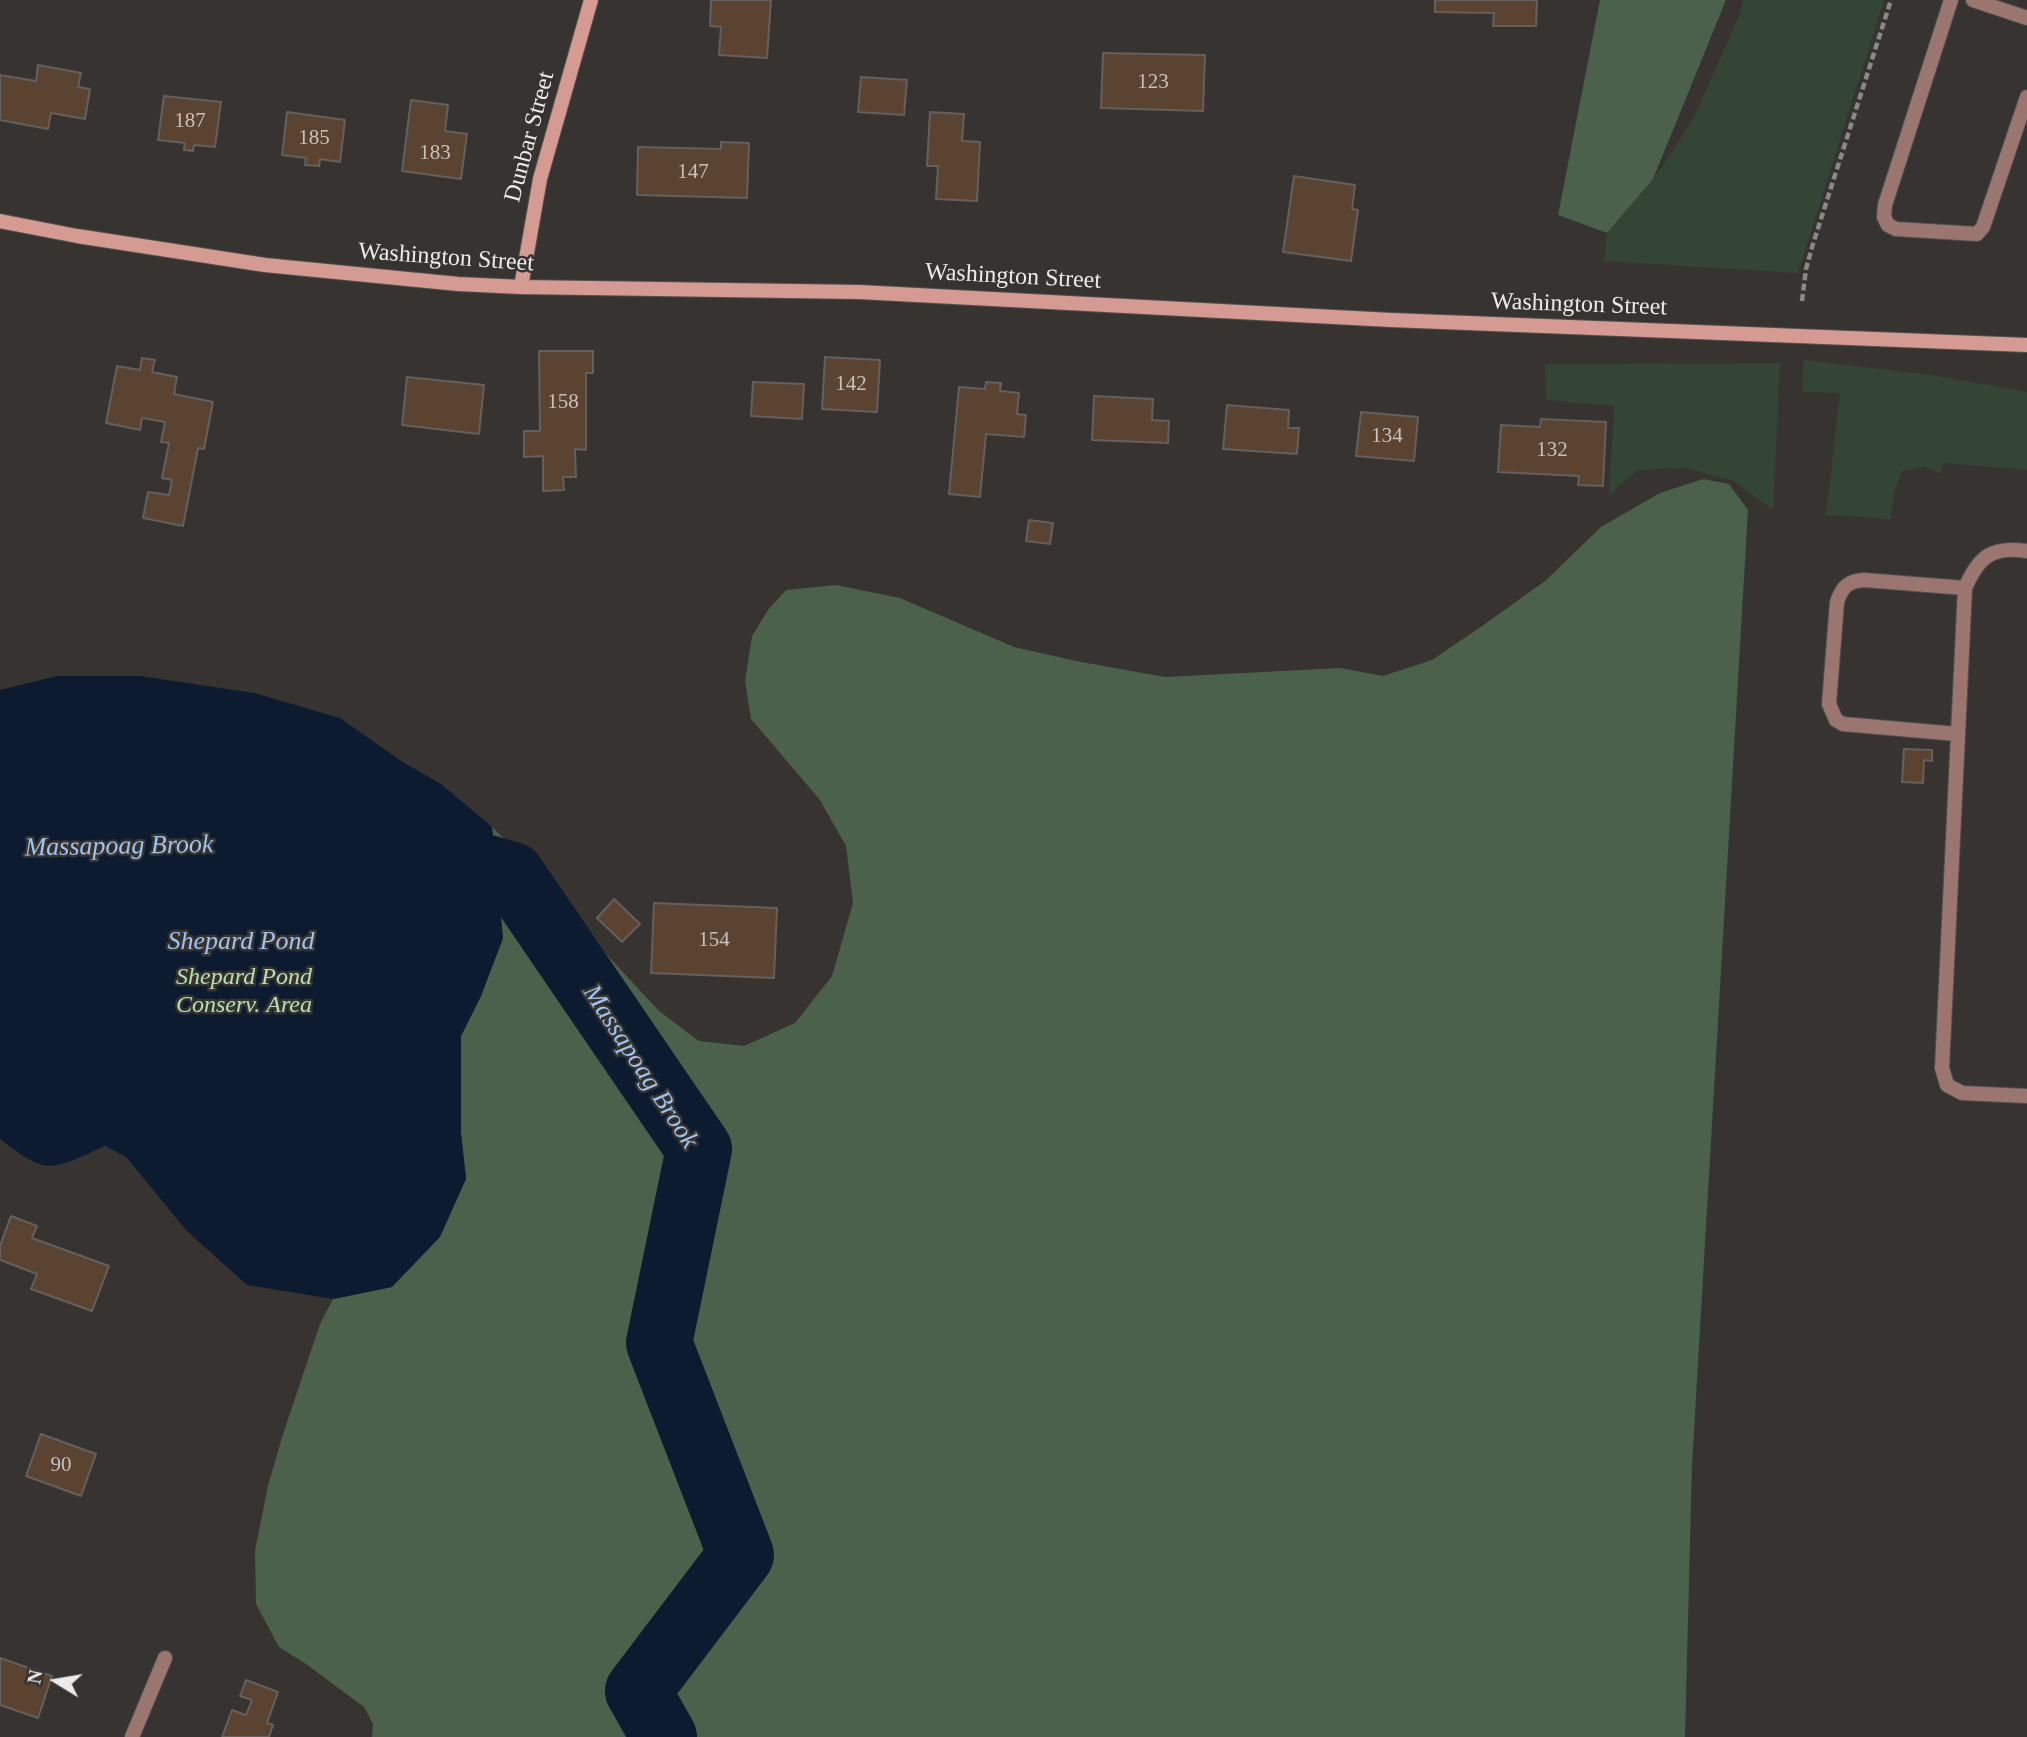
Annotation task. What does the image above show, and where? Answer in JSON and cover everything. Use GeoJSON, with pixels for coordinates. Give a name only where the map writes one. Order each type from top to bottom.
{"type":"FeatureCollection","features":[{"type":"Feature","properties":{"kind":"main road","name":"Dunbar Street"},"geometry":{"type":"LineString","coordinates":[[522,287],[540,179],[591,0]]}},
{"type":"Feature","properties":{"kind":"main road","name":"Washington Street"},"geometry":{"type":"LineString","coordinates":[[0,221],[77,236],[265,265],[380,278],[522,287],[859,292],[1404,320],[2027,345]]}},
{"type":"Feature","properties":{"kind":"street"},"geometry":{"type":"LineString","coordinates":[[1951,0],[1885,205],[1884,217],[1888,225],[1896,229],[1977,234],[1983,228],[2027,97]]}},
{"type":"Feature","properties":{"kind":"street"},"geometry":{"type":"LineString","coordinates":[[1973,0],[2027,18]]}},
{"type":"Feature","properties":{"kind":"street"},"geometry":{"type":"LineString","coordinates":[[2027,551],[2006,548],[1985,557],[1965,588],[1943,1078],[1953,1090],[1962,1093],[2027,1096]]}},
{"type":"Feature","properties":{"kind":"street"},"geometry":{"type":"LineString","coordinates":[[1957,734],[1843,724],[1836,720],[1829,704],[1837,602],[1846,585],[1864,580],[1965,588]]}},
{"type":"Feature","properties":{"kind":"street"},"geometry":{"type":"LineString","coordinates":[[132,1737],[164,1658]]}},
{"type":"Feature","properties":{"kind":"path"},"geometry":{"type":"LineString","coordinates":[[1802,301],[1806,270],[1891,0]]}},
{"type":"Feature","properties":{"kind":"green space"},"geometry":{"type":"Polygon","coordinates":[[[1600,0],[1726,0],[1653,179],[1607,233],[1558,215],[1600,0]]]}},
{"type":"Feature","properties":{"kind":"green space"},"geometry":{"type":"Polygon","coordinates":[[[1743,0],[1884,0],[1798,273],[1604,261],[1607,233],[1661,169],[1694,117],[1739,16],[1743,0]]]}},
{"type":"Feature","properties":{"kind":"green space"},"geometry":{"type":"Polygon","coordinates":[[[1804,360],[1932,375],[2027,392],[2027,470],[1943,463],[1941,474],[1925,467],[1902,471],[1894,492],[1891,519],[1826,515],[1840,393],[1802,392],[1804,360]]]}},
{"type":"Feature","properties":{"kind":"green space"},"geometry":{"type":"Polygon","coordinates":[[[1780,363],[1773,510],[1734,481],[1686,468],[1638,470],[1609,497],[1614,406],[1546,400],[1545,364],[1780,363]]]}},
{"type":"Feature","properties":{"kind":"green space"},"geometry":{"type":"Polygon","coordinates":[[[1703,479],[1729,484],[1748,510],[1692,1465],[1685,1737],[372,1737],[373,1724],[364,1707],[279,1647],[256,1604],[255,1550],[268,1486],[282,1437],[320,1324],[333,1299],[392,1287],[466,1179],[461,1133],[461,1036],[481,996],[503,938],[492,827],[559,892],[607,955],[659,1011],[699,1041],[744,1046],[795,1023],[832,976],[853,903],[846,846],[820,800],[751,719],[745,681],[752,636],[768,610],[786,590],[836,585],[900,598],[1014,647],[1165,677],[1340,668],[1383,676],[1432,660],[1482,626],[1545,581],[1601,527],[1660,493],[1703,479]]]}},
{"type":"Feature","properties":{"kind":"water","name":"Shepard Pond"},"geometry":{"type":"Polygon","coordinates":[[[57,676],[140,676],[254,693],[340,718],[401,761],[441,784],[492,827],[503,938],[481,996],[461,1036],[461,1133],[466,1179],[440,1237],[392,1287],[333,1299],[247,1285],[187,1231],[126,1157],[105,1146],[51,1166],[29,1160],[0,1139],[0,690],[57,676]]]}},
{"type":"Feature","properties":{"kind":"building"},"geometry":{"type":"Polygon","coordinates":[[[711,0],[771,0],[767,58],[719,55],[721,27],[710,26],[711,0]]]}},
{"type":"Feature","properties":{"kind":"building"},"geometry":{"type":"Polygon","coordinates":[[[1435,0],[1537,0],[1536,26],[1493,26],[1494,13],[1435,12],[1435,0]]]}},
{"type":"Feature","properties":{"kind":"building"},"geometry":{"type":"Polygon","coordinates":[[[1103,53],[1205,55],[1203,111],[1101,108],[1103,53]]]}},
{"type":"Feature","properties":{"kind":"building"},"geometry":{"type":"Polygon","coordinates":[[[38,65],[81,73],[78,87],[90,89],[85,119],[51,113],[48,129],[0,120],[0,75],[36,81],[38,65]]]}},
{"type":"Feature","properties":{"kind":"building"},"geometry":{"type":"Polygon","coordinates":[[[861,77],[907,80],[904,115],[858,112],[861,77]]]}},
{"type":"Feature","properties":{"kind":"building"},"geometry":{"type":"Polygon","coordinates":[[[164,96],[221,102],[215,147],[194,145],[193,151],[184,150],[185,143],[158,140],[164,96]]]}},
{"type":"Feature","properties":{"kind":"building"},"geometry":{"type":"Polygon","coordinates":[[[411,100],[448,105],[445,131],[467,134],[461,179],[402,171],[411,100]]]}},
{"type":"Feature","properties":{"kind":"building"},"geometry":{"type":"Polygon","coordinates":[[[287,112],[345,120],[340,162],[320,159],[319,166],[305,165],[306,158],[282,155],[287,112]]]}},
{"type":"Feature","properties":{"kind":"building"},"geometry":{"type":"Polygon","coordinates":[[[930,112],[964,114],[962,141],[980,142],[977,201],[936,199],[938,166],[927,166],[930,112]]]}},
{"type":"Feature","properties":{"kind":"building"},"geometry":{"type":"Polygon","coordinates":[[[721,142],[749,143],[747,198],[637,195],[638,147],[721,149],[721,142]]]}},
{"type":"Feature","properties":{"kind":"building"},"geometry":{"type":"Polygon","coordinates":[[[1294,176],[1355,185],[1352,209],[1358,210],[1351,261],[1283,252],[1294,176]]]}},
{"type":"Feature","properties":{"kind":"building"},"geometry":{"type":"Polygon","coordinates":[[[539,351],[593,351],[593,373],[586,373],[586,450],[575,449],[576,477],[563,477],[564,490],[543,491],[543,456],[524,457],[524,431],[540,431],[539,351]]]}},
{"type":"Feature","properties":{"kind":"building"},"geometry":{"type":"Polygon","coordinates":[[[825,357],[880,360],[877,412],[822,409],[825,357]]]}},
{"type":"Feature","properties":{"kind":"building"},"geometry":{"type":"Polygon","coordinates":[[[142,358],[155,360],[152,372],[177,377],[174,394],[213,402],[204,449],[198,448],[183,526],[143,518],[148,492],[169,495],[172,480],[162,478],[169,443],[161,442],[165,422],[142,418],[140,430],[106,423],[117,366],[140,370],[142,358]]]}},
{"type":"Feature","properties":{"kind":"building"},"geometry":{"type":"Polygon","coordinates":[[[407,377],[484,385],[479,434],[402,425],[407,377]]]}},
{"type":"Feature","properties":{"kind":"building"},"geometry":{"type":"Polygon","coordinates":[[[753,382],[804,384],[802,419],[751,416],[753,382]]]}},
{"type":"Feature","properties":{"kind":"building"},"geometry":{"type":"Polygon","coordinates":[[[986,382],[1001,383],[1000,391],[1019,393],[1017,414],[1026,415],[1024,437],[986,434],[980,497],[949,494],[959,387],[985,389],[986,382]]]}},
{"type":"Feature","properties":{"kind":"building"},"geometry":{"type":"Polygon","coordinates":[[[1094,396],[1153,399],[1152,420],[1169,421],[1168,443],[1092,440],[1094,396]]]}},
{"type":"Feature","properties":{"kind":"building"},"geometry":{"type":"Polygon","coordinates":[[[1227,405],[1289,410],[1288,428],[1299,428],[1297,454],[1223,449],[1227,405]]]}},
{"type":"Feature","properties":{"kind":"building"},"geometry":{"type":"Polygon","coordinates":[[[1361,412],[1418,417],[1414,461],[1356,456],[1361,412]]]}},
{"type":"Feature","properties":{"kind":"building"},"geometry":{"type":"Polygon","coordinates":[[[1541,419],[1606,422],[1603,486],[1578,485],[1579,476],[1498,472],[1501,425],[1540,427],[1541,419]]]}},
{"type":"Feature","properties":{"kind":"building"},"geometry":{"type":"Polygon","coordinates":[[[1029,520],[1053,523],[1050,544],[1026,541],[1029,520]]]}},
{"type":"Feature","properties":{"kind":"building"},"geometry":{"type":"Polygon","coordinates":[[[1904,749],[1932,750],[1932,761],[1924,760],[1923,783],[1902,782],[1904,749]]]}},
{"type":"Feature","properties":{"kind":"building"},"geometry":{"type":"Polygon","coordinates":[[[614,899],[640,924],[622,942],[597,918],[614,899]]]}},
{"type":"Feature","properties":{"kind":"building"},"geometry":{"type":"Polygon","coordinates":[[[654,903],[777,908],[774,978],[651,973],[654,903]]]}},
{"type":"Feature","properties":{"kind":"building"},"geometry":{"type":"Polygon","coordinates":[[[11,1216],[37,1226],[32,1238],[109,1266],[92,1311],[31,1289],[37,1274],[0,1260],[0,1246],[11,1216]]]}},
{"type":"Feature","properties":{"kind":"building"},"geometry":{"type":"Polygon","coordinates":[[[41,1434],[96,1454],[81,1496],[26,1476],[41,1434]]]}},
{"type":"Feature","properties":{"kind":"building"},"geometry":{"type":"Polygon","coordinates":[[[0,1658],[52,1676],[38,1718],[0,1705],[0,1658]]]}},
{"type":"Feature","properties":{"kind":"building"},"geometry":{"type":"Polygon","coordinates":[[[246,1680],[278,1692],[267,1723],[273,1725],[269,1737],[222,1737],[232,1710],[246,1715],[252,1700],[240,1696],[246,1680]]]}},
{"type":"Feature","properties":{"kind":"waterway","name":"Massapoag Brook"},"geometry":{"type":"LineString","coordinates":[[410,846],[512,875],[699,1149],[659,1343],[741,1555],[638,1691],[664,1737]]}},
{"type":"Feature","properties":{"kind":"park label","name":"Shepard Pond Conserv. Area"},"geometry":{"type":"Point","coordinates":[244,992]}}]}
